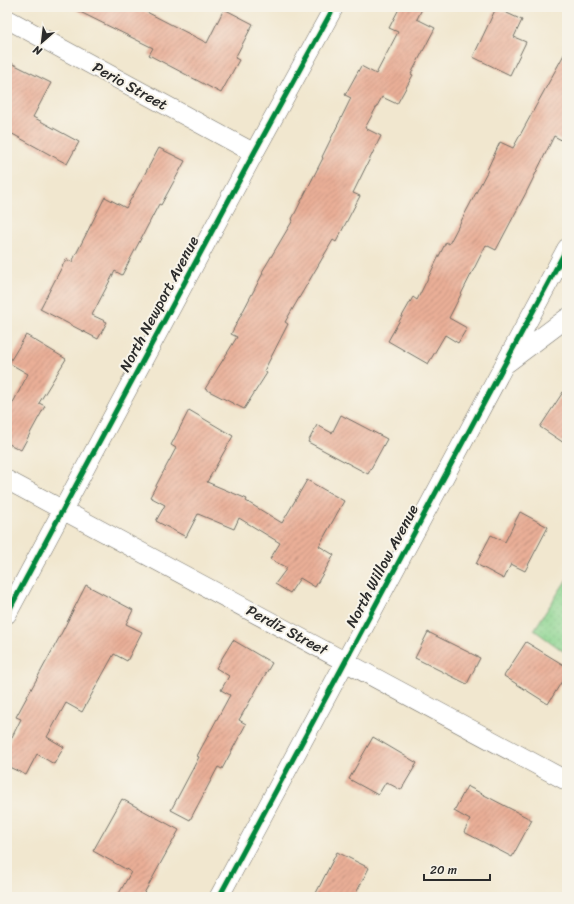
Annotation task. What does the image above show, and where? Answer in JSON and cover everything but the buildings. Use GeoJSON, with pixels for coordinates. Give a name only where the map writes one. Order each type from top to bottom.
{"type":"FeatureCollection","features":[{"type":"Feature","properties":{"kind":"street","name":"North Newport Avenue"},"geometry":{"type":"LineString","coordinates":[[7,614],[334,7]]}},
{"type":"Feature","properties":{"kind":"street","name":"Perio Street"},"geometry":{"type":"LineString","coordinates":[[7,19],[254,153]]}},
{"type":"Feature","properties":{"kind":"street","name":"North Willow Avenue"},"geometry":{"type":"LineString","coordinates":[[219,897],[567,248]]}},
{"type":"Feature","properties":{"kind":"street"},"geometry":{"type":"LineString","coordinates":[[503,366],[567,318]]}},
{"type":"Feature","properties":{"kind":"street","name":"Perdiz Street"},"geometry":{"type":"LineString","coordinates":[[7,480],[567,781]]}},
{"type":"Feature","properties":{"kind":"green space"},"geometry":{"type":"Polygon","coordinates":[[[567,579],[567,654],[534,630],[567,579]]]}},
{"type":"Feature","properties":{"kind":"cycle path"},"geometry":{"type":"LineString","coordinates":[[7,614],[334,7]]}},
{"type":"Feature","properties":{"kind":"cycle path"},"geometry":{"type":"LineString","coordinates":[[219,897],[567,248]]}}]}
